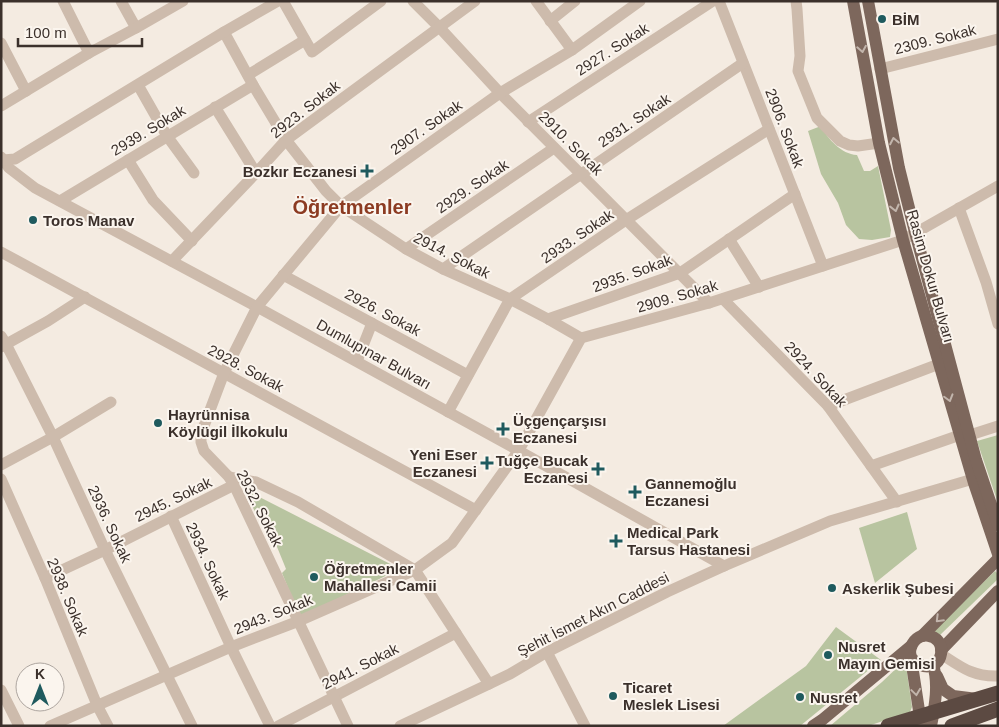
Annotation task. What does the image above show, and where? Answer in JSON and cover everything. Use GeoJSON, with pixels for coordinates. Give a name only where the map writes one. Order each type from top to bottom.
{"type":"FeatureCollection","features":[{"type":"Feature","properties":{"kind":"highway"},"geometry":{"type":"LineString","coordinates":[[888,726],[928,720],[977,699],[998,693]]}},
{"type":"Feature","properties":{"kind":"highway"},"geometry":{"type":"LineString","coordinates":[[952,726],[995,710]]}},
{"type":"Feature","properties":{"kind":"main road","name":"Rasim Dokur Bulvarı"},"geometry":{"type":"LineString","coordinates":[[853,1],[879,144],[902,240],[939,364],[965,435],[972,479],[998,554]]}},
{"type":"Feature","properties":{"kind":"main road"},"geometry":{"type":"LineString","coordinates":[[868,1],[899,168],[965,435],[976,460],[998,525]]}},
{"type":"Feature","properties":{"kind":"main road"},"geometry":{"type":"LineString","coordinates":[[928,720],[911,652],[913,642],[922,636],[998,559]]}},
{"type":"Feature","properties":{"kind":"main road"},"geometry":{"type":"LineString","coordinates":[[911,652],[918,665],[928,666],[938,661],[998,590]]}},
{"type":"Feature","properties":{"kind":"main road"},"geometry":{"type":"LineString","coordinates":[[922,636],[937,640],[940,644],[928,720]]}},
{"type":"Feature","properties":{"kind":"main road"},"geometry":{"type":"LineString","coordinates":[[813,726],[911,652]]}},
{"type":"Feature","properties":{"kind":"main road"},"geometry":{"type":"LineString","coordinates":[[938,661],[943,689],[953,696],[977,699]]}},
{"type":"Feature","properties":{"kind":"street"},"geometry":{"type":"LineString","coordinates":[[63,1],[90,53]]}},
{"type":"Feature","properties":{"kind":"street"},"geometry":{"type":"LineString","coordinates":[[122,1],[136,28]]}},
{"type":"Feature","properties":{"kind":"street"},"geometry":{"type":"LineString","coordinates":[[1,106],[183,1]]}},
{"type":"Feature","properties":{"kind":"street"},"geometry":{"type":"LineString","coordinates":[[5,162],[16,159],[278,1]]}},
{"type":"Feature","properties":{"kind":"street"},"geometry":{"type":"LineString","coordinates":[[283,1],[312,52],[381,1]]}},
{"type":"Feature","properties":{"kind":"street","name":"2910. Sokak"},"geometry":{"type":"LineString","coordinates":[[413,1],[528,122],[709,303]]}},
{"type":"Feature","properties":{"kind":"street","name":"2923. Sokak"},"geometry":{"type":"LineString","coordinates":[[172,261],[286,140],[475,1]]}},
{"type":"Feature","properties":{"kind":"street"},"geometry":{"type":"LineString","coordinates":[[536,1],[572,50]]}},
{"type":"Feature","properties":{"kind":"street"},"geometry":{"type":"LineString","coordinates":[[550,21],[575,1]]}},
{"type":"Feature","properties":{"kind":"street","name":"2907. Sokak"},"geometry":{"type":"LineString","coordinates":[[257,307],[341,206],[500,93],[572,50],[640,1]]}},
{"type":"Feature","properties":{"kind":"street","name":"2927. Sokak"},"geometry":{"type":"LineString","coordinates":[[528,122],[713,1]]}},
{"type":"Feature","properties":{"kind":"street","name":"2906. Sokak"},"geometry":{"type":"LineString","coordinates":[[719,1],[823,266]]}},
{"type":"Feature","properties":{"kind":"street"},"geometry":{"type":"LineString","coordinates":[[796,1],[800,56],[798,71],[817,118],[840,141],[849,145],[879,144]]}},
{"type":"Feature","properties":{"kind":"street","name":"2914. Sokak"},"geometry":{"type":"LineString","coordinates":[[224,32],[286,140],[326,191],[341,206],[406,249],[443,269],[510,299],[581,338]]}},
{"type":"Feature","properties":{"kind":"street","name":"2309. Sokak"},"geometry":{"type":"LineString","coordinates":[[880,69],[998,39]]}},
{"type":"Feature","properties":{"kind":"street","name":"2939. Sokak"},"geometry":{"type":"LineString","coordinates":[[60,201],[215,107],[305,40]]}},
{"type":"Feature","properties":{"kind":"street"},"geometry":{"type":"LineString","coordinates":[[1,43],[26,91]]}},
{"type":"Feature","properties":{"kind":"street","name":"2931. Sokak"},"geometry":{"type":"LineString","coordinates":[[443,269],[743,63]]}},
{"type":"Feature","properties":{"kind":"street"},"geometry":{"type":"LineString","coordinates":[[138,85],[167,136],[194,173]]}},
{"type":"Feature","properties":{"kind":"street"},"geometry":{"type":"LineString","coordinates":[[215,107],[256,173]]}},
{"type":"Feature","properties":{"kind":"street","name":"2933. Sokak"},"geometry":{"type":"LineString","coordinates":[[448,412],[510,299],[626,220],[769,129]]}},
{"type":"Feature","properties":{"kind":"street","name":"2929. Sokak"},"geometry":{"type":"LineString","coordinates":[[406,249],[554,148]]}},
{"type":"Feature","properties":{"kind":"street"},"geometry":{"type":"LineString","coordinates":[[128,160],[153,200],[192,241]]}},
{"type":"Feature","properties":{"kind":"street","name":"Dumlupınar Bulvarı"},"geometry":{"type":"LineString","coordinates":[[5,162],[35,188],[519,450],[724,566]]}},
{"type":"Feature","properties":{"kind":"street","name":"2909. Sokak"},"geometry":{"type":"LineString","coordinates":[[581,338],[709,303],[902,240],[998,186]]}},
{"type":"Feature","properties":{"kind":"street","name":"2935. Sokak"},"geometry":{"type":"LineString","coordinates":[[548,319],[680,273],[794,194]]}},
{"type":"Feature","properties":{"kind":"street"},"geometry":{"type":"LineString","coordinates":[[959,208],[986,282],[998,324]]}},
{"type":"Feature","properties":{"kind":"street"},"geometry":{"type":"LineString","coordinates":[[729,240],[759,286]]}},
{"type":"Feature","properties":{"kind":"street","name":"2928. Sokak"},"geometry":{"type":"LineString","coordinates":[[1,252],[476,510]]}},
{"type":"Feature","properties":{"kind":"street","name":"2926. Sokak"},"geometry":{"type":"LineString","coordinates":[[283,275],[468,375]]}},
{"type":"Feature","properties":{"kind":"street"},"geometry":{"type":"LineString","coordinates":[[986,282],[998,278]]}},
{"type":"Feature","properties":{"kind":"street"},"geometry":{"type":"LineString","coordinates":[[3,342],[48,321],[86,297]]}},
{"type":"Feature","properties":{"kind":"street","name":"2924. Sokak"},"geometry":{"type":"LineString","coordinates":[[723,298],[828,406],[896,502]]}},
{"type":"Feature","properties":{"kind":"street","name":"2932. Sokak"},"geometry":{"type":"LineString","coordinates":[[257,307],[224,373],[200,434],[201,442],[204,451],[232,481],[348,726]]}},
{"type":"Feature","properties":{"kind":"street"},"geometry":{"type":"LineString","coordinates":[[356,361],[372,323]]}},
{"type":"Feature","properties":{"kind":"street"},"geometry":{"type":"LineString","coordinates":[[519,450],[581,338]]}},
{"type":"Feature","properties":{"kind":"street","name":"2936. Sokak"},"geometry":{"type":"LineString","coordinates":[[3,342],[53,437],[105,550],[192,726]]}},
{"type":"Feature","properties":{"kind":"street"},"geometry":{"type":"LineString","coordinates":[[828,406],[939,364]]}},
{"type":"Feature","properties":{"kind":"street"},"geometry":{"type":"LineString","coordinates":[[1,464],[53,437],[111,402]]}},
{"type":"Feature","properties":{"kind":"street"},"geometry":{"type":"LineString","coordinates":[[871,466],[998,426]]}},
{"type":"Feature","properties":{"kind":"street","name":"2943. Sokak"},"geometry":{"type":"LineString","coordinates":[[50,726],[231,647],[299,621],[415,570],[452,543],[519,450]]}},
{"type":"Feature","properties":{"kind":"street","name":"2938. Sokak"},"geometry":{"type":"LineString","coordinates":[[1,479],[45,578],[97,705],[108,726]]}},
{"type":"Feature","properties":{"kind":"street","name":"Şehit İsmet Akın Caddesi"},"geometry":{"type":"LineString","coordinates":[[400,726],[510,674],[547,652],[667,592],[724,566],[830,521],[972,479]]}},
{"type":"Feature","properties":{"kind":"street"},"geometry":{"type":"LineString","coordinates":[[232,481],[256,482],[298,502],[415,570],[489,684]]}},
{"type":"Feature","properties":{"kind":"street","name":"2945. Sokak"},"geometry":{"type":"LineString","coordinates":[[45,578],[171,516],[232,481]]}},
{"type":"Feature","properties":{"kind":"street","name":"2934. Sokak"},"geometry":{"type":"LineString","coordinates":[[171,516],[231,647],[270,726]]}},
{"type":"Feature","properties":{"kind":"street","name":"2941. Sokak"},"geometry":{"type":"LineString","coordinates":[[278,726],[456,633]]}},
{"type":"Feature","properties":{"kind":"street"},"geometry":{"type":"LineString","coordinates":[[547,652],[585,726]]}},
{"type":"Feature","properties":{"kind":"street"},"geometry":{"type":"LineString","coordinates":[[938,661],[978,675],[998,676]]}},
{"type":"Feature","properties":{"kind":"street"},"geometry":{"type":"LineString","coordinates":[[1,690],[19,726]]}},
{"type":"Feature","properties":{"kind":"green space"},"geometry":{"type":"Polygon","coordinates":[[[821,126],[827,136],[840,149],[857,155],[864,171],[870,171],[878,166],[891,230],[890,237],[872,240],[859,239],[846,225],[838,203],[821,174],[808,131],[821,126]]]}},
{"type":"Feature","properties":{"kind":"green space"},"geometry":{"type":"Polygon","coordinates":[[[998,435],[998,503],[977,441],[998,435]]]}},
{"type":"Feature","properties":{"kind":"green space"},"geometry":{"type":"Polygon","coordinates":[[[244,489],[400,569],[300,617],[282,573],[286,569],[264,515],[258,518],[244,489]]]}},
{"type":"Feature","properties":{"kind":"green space"},"geometry":{"type":"Polygon","coordinates":[[[907,512],[917,549],[875,583],[859,528],[907,512]]]}},
{"type":"Feature","properties":{"kind":"green space"},"geometry":{"type":"Polygon","coordinates":[[[995,571],[998,574],[998,579],[940,635],[933,631],[995,571]]]}},
{"type":"Feature","properties":{"kind":"green space"},"geometry":{"type":"Polygon","coordinates":[[[836,627],[881,660],[800,726],[723,726],[806,666],[836,627]]]}},
{"type":"Feature","properties":{"kind":"green space"},"geometry":{"type":"Polygon","coordinates":[[[902,663],[905,663],[906,666],[912,707],[910,712],[868,726],[830,726],[882,682],[902,663]]]}},
{"type":"Feature","properties":{"kind":"place","name":"BİM"},"geometry":{"type":"Point","coordinates":[882,19]}},
{"type":"Feature","properties":{"kind":"place","name":"Bozkır Eczanesi"},"geometry":{"type":"Point","coordinates":[367,171]}},
{"type":"Feature","properties":{"kind":"place","name":"Toros Manav"},"geometry":{"type":"Point","coordinates":[33,220]}},
{"type":"Feature","properties":{"kind":"place","name":"Hayrünnisa Köylügil İlkokulu"},"geometry":{"type":"Point","coordinates":[158,423]}},
{"type":"Feature","properties":{"kind":"place","name":"Üçgençarşısı Eczanesi"},"geometry":{"type":"Point","coordinates":[503,429]}},
{"type":"Feature","properties":{"kind":"place","name":"Yeni Eser Eczanesi"},"geometry":{"type":"Point","coordinates":[487,463]}},
{"type":"Feature","properties":{"kind":"place","name":"Tuğçe Bucak Eczanesi"},"geometry":{"type":"Point","coordinates":[598,469]}},
{"type":"Feature","properties":{"kind":"place","name":"Gannemoğlu Eczanesi"},"geometry":{"type":"Point","coordinates":[635,492]}},
{"type":"Feature","properties":{"kind":"place","name":"Medical Park Tarsus Hastanesi"},"geometry":{"type":"Point","coordinates":[616,541]}},
{"type":"Feature","properties":{"kind":"place","name":"Öğretmenler Mahallesi Camii"},"geometry":{"type":"Point","coordinates":[314,577]}},
{"type":"Feature","properties":{"kind":"place","name":"Askerlik Şubesi"},"geometry":{"type":"Point","coordinates":[832,588]}},
{"type":"Feature","properties":{"kind":"place","name":"Nusret Mayın Gemisi"},"geometry":{"type":"Point","coordinates":[828,655]}},
{"type":"Feature","properties":{"kind":"place","name":"Ticaret Meslek Lisesi"},"geometry":{"type":"Point","coordinates":[613,696]}},
{"type":"Feature","properties":{"kind":"place","name":"Nusret"},"geometry":{"type":"Point","coordinates":[800,697]}},
{"type":"Feature","properties":{"kind":"district","name":"Öğretmenler"},"geometry":{"type":"Point","coordinates":[352,207]}}]}
